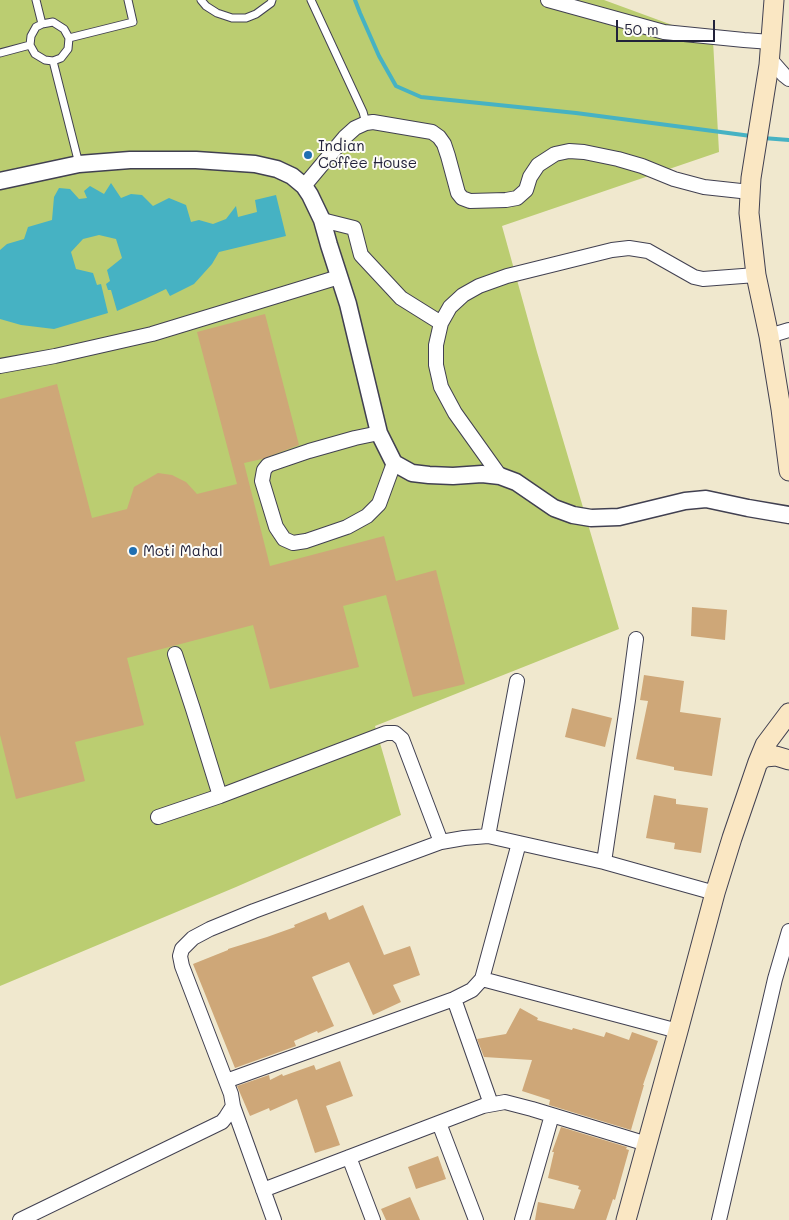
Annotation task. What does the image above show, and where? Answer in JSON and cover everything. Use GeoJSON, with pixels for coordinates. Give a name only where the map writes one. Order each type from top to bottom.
{"type":"FeatureCollection","features":[{"type":"Feature","properties":{"kind":"main road"},"geometry":{"type":"LineString","coordinates":[[774,0],[770,55],[751,185],[749,213],[756,275],[769,336],[789,470]]}},
{"type":"Feature","properties":{"kind":"main road"},"geometry":{"type":"LineString","coordinates":[[626,1220],[715,893],[732,838],[765,745],[789,713]]}},
{"type":"Feature","properties":{"kind":"main road"},"geometry":{"type":"LineString","coordinates":[[758,762],[765,757],[776,756],[789,760]]}},
{"type":"Feature","properties":{"kind":"street"},"geometry":{"type":"LineString","coordinates":[[548,0],[664,32],[744,40],[770,55],[789,79]]}},
{"type":"Feature","properties":{"kind":"street"},"geometry":{"type":"LineString","coordinates":[[304,186],[345,137],[355,128],[370,122],[432,132],[439,137],[444,144],[458,193],[462,198],[470,201],[517,198],[526,190],[530,177],[538,166],[555,154],[569,151],[618,159],[674,179],[704,187],[751,185]]}},
{"type":"Feature","properties":{"kind":"street"},"geometry":{"type":"LineString","coordinates":[[0,181],[79,164],[130,160],[196,160],[255,164],[277,169],[292,176],[304,186],[322,220],[348,304],[379,434],[394,463],[412,472],[429,475],[482,474],[500,476],[516,482],[554,508],[573,515],[592,518],[619,517],[685,501],[706,499],[789,515]]}},
{"type":"Feature","properties":{"kind":"street"},"geometry":{"type":"LineString","coordinates":[[322,220],[354,228],[361,255],[401,298],[441,323]]}},
{"type":"Feature","properties":{"kind":"street"},"geometry":{"type":"LineString","coordinates":[[500,476],[455,413],[441,387],[436,365],[436,345],[441,323],[450,307],[463,295],[479,286],[507,276],[612,250],[629,248],[648,252],[687,273],[704,279],[756,275]]}},
{"type":"Feature","properties":{"kind":"street"},"geometry":{"type":"LineString","coordinates":[[0,366],[55,356],[152,334],[339,277]]}},
{"type":"Feature","properties":{"kind":"street"},"geometry":{"type":"LineString","coordinates":[[769,336],[789,330]]}},
{"type":"Feature","properties":{"kind":"street"},"geometry":{"type":"LineString","coordinates":[[379,434],[355,438],[309,451],[268,466],[264,470],[262,481],[276,528],[284,539],[293,543],[347,528],[367,516],[379,504],[394,463]]}},
{"type":"Feature","properties":{"kind":"street"},"geometry":{"type":"LineString","coordinates":[[604,862],[636,639]]}},
{"type":"Feature","properties":{"kind":"street"},"geometry":{"type":"LineString","coordinates":[[175,654],[220,796]]}},
{"type":"Feature","properties":{"kind":"street"},"geometry":{"type":"LineString","coordinates":[[488,836],[517,681]]}},
{"type":"Feature","properties":{"kind":"street"},"geometry":{"type":"LineString","coordinates":[[158,817],[220,796],[386,733],[395,734],[402,739],[441,842]]}},
{"type":"Feature","properties":{"kind":"street"},"geometry":{"type":"LineString","coordinates":[[274,1220],[233,1106],[231,1094],[182,966],[180,956],[182,948],[193,938],[254,911],[441,842],[464,838],[488,836],[520,843],[604,862],[715,893]]}},
{"type":"Feature","properties":{"kind":"street"},"geometry":{"type":"LineString","coordinates":[[226,1081],[454,999],[472,990],[482,979],[520,843]]}},
{"type":"Feature","properties":{"kind":"street"},"geometry":{"type":"LineString","coordinates":[[719,1220],[775,979],[789,931]]}},
{"type":"Feature","properties":{"kind":"street"},"geometry":{"type":"LineString","coordinates":[[482,979],[678,1031]]}},
{"type":"Feature","properties":{"kind":"street"},"geometry":{"type":"LineString","coordinates":[[454,999],[491,1104]]}},
{"type":"Feature","properties":{"kind":"street"},"geometry":{"type":"LineString","coordinates":[[263,1190],[483,1106],[506,1102],[647,1144]]}},
{"type":"Feature","properties":{"kind":"street"},"geometry":{"type":"LineString","coordinates":[[20,1220],[222,1122],[233,1106]]}},
{"type":"Feature","properties":{"kind":"street"},"geometry":{"type":"LineString","coordinates":[[522,1220],[552,1115]]}},
{"type":"Feature","properties":{"kind":"street"},"geometry":{"type":"LineString","coordinates":[[439,1123],[476,1220]]}},
{"type":"Feature","properties":{"kind":"street"},"geometry":{"type":"LineString","coordinates":[[349,1157],[373,1220]]}},
{"type":"Feature","properties":{"kind":"lane"},"geometry":{"type":"LineString","coordinates":[[36,0],[42,24]]}},
{"type":"Feature","properties":{"kind":"lane"},"geometry":{"type":"LineString","coordinates":[[69,38],[133,22],[128,0]]}},
{"type":"Feature","properties":{"kind":"lane"},"geometry":{"type":"LineString","coordinates":[[202,0],[206,6],[217,14],[232,18],[246,18],[256,14],[271,3],[272,0]]}},
{"type":"Feature","properties":{"kind":"lane"},"geometry":{"type":"LineString","coordinates":[[312,0],[363,112],[370,122]]}},
{"type":"Feature","properties":{"kind":"lane"},"geometry":{"type":"LineString","coordinates":[[53,22],[64,29],[69,38],[68,49],[60,58],[53,61],[45,60],[35,54],[30,46],[31,36],[36,27],[42,24],[53,22]]}},
{"type":"Feature","properties":{"kind":"lane"},"geometry":{"type":"LineString","coordinates":[[0,53],[30,46]]}},
{"type":"Feature","properties":{"kind":"lane"},"geometry":{"type":"LineString","coordinates":[[53,61],[79,164]]}},
{"type":"Feature","properties":{"kind":"green space"},"geometry":{"type":"Polygon","coordinates":[[[0,0],[604,0],[713,40],[719,152],[502,226],[537,352],[619,629],[375,726],[401,815],[236,887],[0,986],[0,0]]]}},
{"type":"Feature","properties":{"kind":"water"},"geometry":{"type":"Polygon","coordinates":[[[111,183],[121,198],[131,194],[142,195],[153,206],[169,198],[186,205],[191,222],[199,220],[213,224],[226,219],[236,206],[238,217],[257,212],[255,200],[276,195],[286,236],[219,252],[212,264],[194,284],[170,296],[166,289],[117,311],[111,290],[108,290],[106,284],[110,281],[107,270],[122,258],[116,239],[99,235],[83,239],[71,252],[76,269],[93,273],[97,285],[101,284],[108,313],[54,329],[21,325],[0,319],[0,250],[7,244],[24,239],[28,227],[52,220],[54,197],[59,188],[70,189],[79,199],[87,198],[84,191],[90,186],[104,194],[111,183]]]}},
{"type":"Feature","properties":{"kind":"building","name":"Moti Mahal"},"geometry":{"type":"Polygon","coordinates":[[[265,314],[299,445],[262,459],[244,463],[270,566],[384,536],[396,581],[436,570],[465,684],[413,697],[386,595],[343,606],[359,667],[270,689],[253,625],[127,658],[144,725],[75,742],[85,781],[16,799],[0,735],[0,399],[57,384],[92,518],[127,509],[134,487],[158,473],[172,475],[186,482],[197,494],[237,484],[197,332],[265,314]]]}},
{"type":"Feature","properties":{"kind":"building"},"geometry":{"type":"Polygon","coordinates":[[[692,607],[727,610],[725,640],[691,636],[692,607]]]}},
{"type":"Feature","properties":{"kind":"building"},"geometry":{"type":"Polygon","coordinates":[[[644,675],[684,681],[680,712],[721,718],[712,776],[674,770],[674,767],[636,759],[648,701],[640,700],[644,675]]]}},
{"type":"Feature","properties":{"kind":"building"},"geometry":{"type":"Polygon","coordinates":[[[572,708],[612,718],[605,747],[565,737],[572,708]]]}},
{"type":"Feature","properties":{"kind":"building"},"geometry":{"type":"Polygon","coordinates":[[[654,795],[676,799],[676,804],[708,808],[701,853],[674,849],[675,843],[646,838],[654,795]]]}},
{"type":"Feature","properties":{"kind":"building"},"geometry":{"type":"Polygon","coordinates":[[[363,905],[384,955],[410,946],[420,975],[393,985],[401,1002],[373,1015],[349,962],[312,977],[334,1026],[294,1041],[296,1046],[235,1068],[193,964],[228,949],[295,927],[294,925],[326,912],[329,920],[363,905]]]}},
{"type":"Feature","properties":{"kind":"building"},"geometry":{"type":"Polygon","coordinates":[[[520,1008],[538,1018],[537,1020],[572,1030],[573,1028],[604,1037],[606,1032],[629,1040],[632,1032],[658,1041],[643,1085],[631,1130],[549,1105],[550,1100],[522,1091],[532,1060],[484,1057],[477,1039],[506,1034],[520,1008]]]}},
{"type":"Feature","properties":{"kind":"building"},"geometry":{"type":"Polygon","coordinates":[[[340,1061],[353,1096],[326,1106],[340,1145],[315,1153],[297,1099],[270,1111],[269,1108],[250,1116],[237,1086],[269,1075],[270,1080],[282,1074],[283,1076],[314,1065],[316,1070],[340,1061]]]}},
{"type":"Feature","properties":{"kind":"building"},"geometry":{"type":"Polygon","coordinates":[[[561,1127],[627,1147],[626,1149],[629,1150],[615,1200],[613,1199],[606,1220],[535,1220],[538,1202],[574,1209],[581,1190],[578,1189],[579,1186],[548,1178],[554,1152],[552,1152],[561,1127]]]}},
{"type":"Feature","properties":{"kind":"building"},"geometry":{"type":"Polygon","coordinates":[[[438,1156],[446,1179],[416,1189],[408,1167],[438,1156]]]}},
{"type":"Feature","properties":{"kind":"building"},"geometry":{"type":"Polygon","coordinates":[[[410,1197],[420,1220],[386,1220],[381,1209],[410,1197]]]}},
{"type":"Feature","properties":{"kind":"waterway"},"geometry":{"type":"LineString","coordinates":[[355,0],[379,56],[396,86],[421,97],[576,113],[751,136]]}},
{"type":"Feature","properties":{"kind":"waterway"},"geometry":{"type":"LineString","coordinates":[[763,138],[789,140]]}},
{"type":"Feature","properties":{"kind":"place","name":"Indian Coffee House"},"geometry":{"type":"Point","coordinates":[308,155]}},
{"type":"Feature","properties":{"kind":"place","name":"Moti Mahal"},"geometry":{"type":"Point","coordinates":[133,551]}}]}
